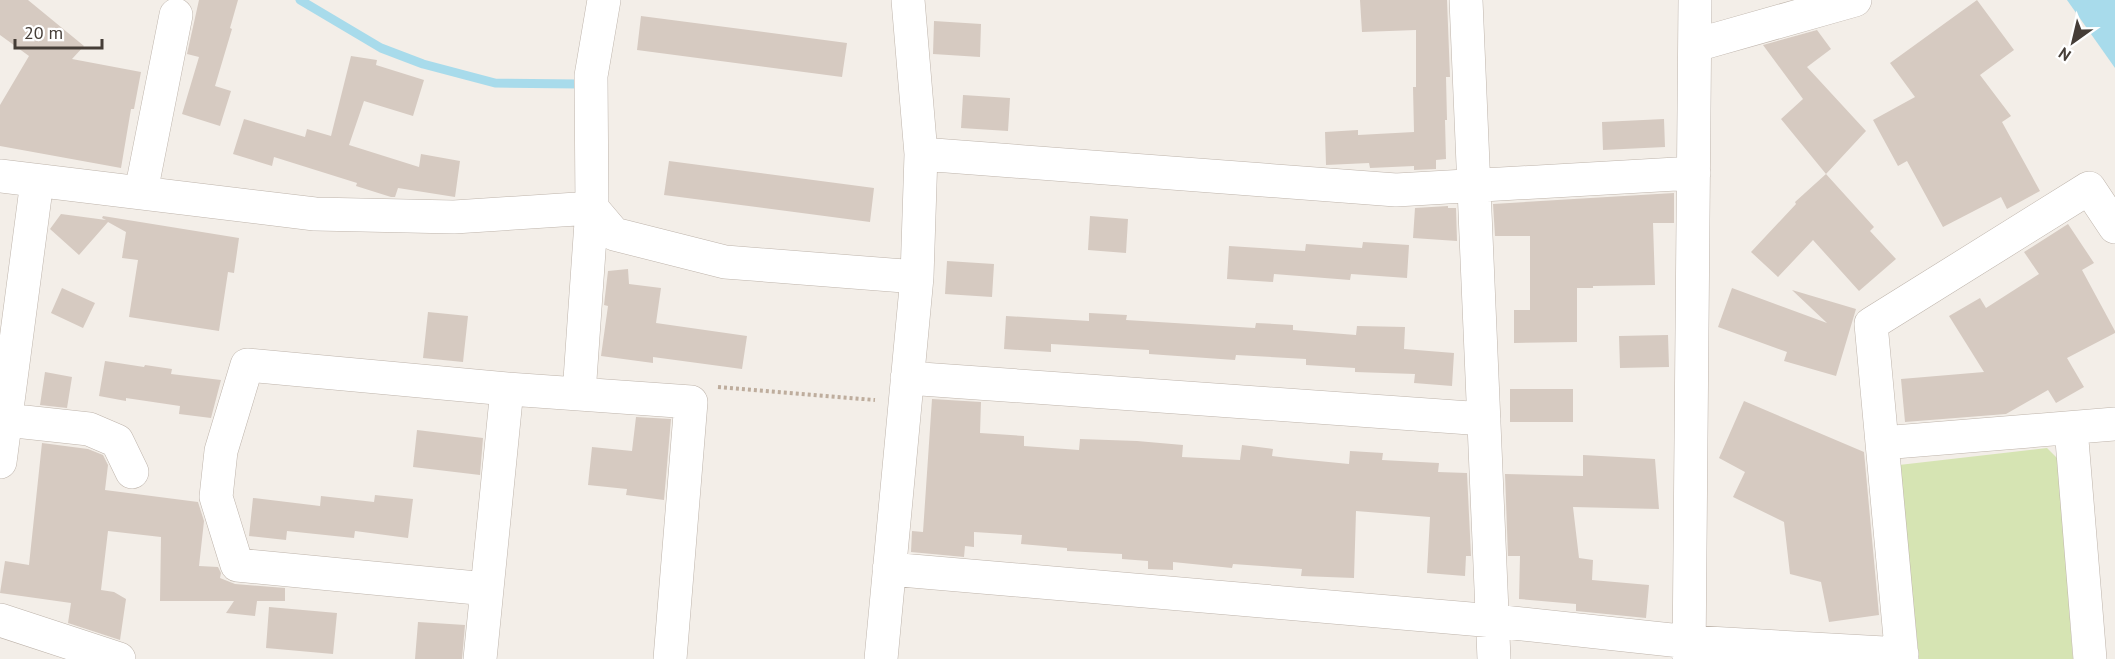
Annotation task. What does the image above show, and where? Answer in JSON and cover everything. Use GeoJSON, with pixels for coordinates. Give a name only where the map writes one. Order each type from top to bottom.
{"type":"FeatureCollection","features":[{"type":"Feature","properties":{"kind":"street"},"geometry":{"type":"LineString","coordinates":[[579,394],[592,208],[591,76],[604,0]]}},
{"type":"Feature","properties":{"kind":"street"},"geometry":{"type":"LineString","coordinates":[[881,659],[917,277],[921,154],[908,0]]}},
{"type":"Feature","properties":{"kind":"street"},"geometry":{"type":"LineString","coordinates":[[1466,0],[1494,659]]}},
{"type":"Feature","properties":{"kind":"street"},"geometry":{"type":"LineString","coordinates":[[1690,651],[1695,0]]}},
{"type":"Feature","properties":{"kind":"street"},"geometry":{"type":"LineString","coordinates":[[1696,45],[1855,0]]}},
{"type":"Feature","properties":{"kind":"street"},"geometry":{"type":"LineString","coordinates":[[141,192],[176,15]]}},
{"type":"Feature","properties":{"kind":"street"},"geometry":{"type":"LineString","coordinates":[[921,154],[1396,190],[1694,173]]}},
{"type":"Feature","properties":{"kind":"street"},"geometry":{"type":"LineString","coordinates":[[0,176],[327,214],[454,217],[592,208]]}},
{"type":"Feature","properties":{"kind":"street"},"geometry":{"type":"LineString","coordinates":[[0,462],[37,180]]}},
{"type":"Feature","properties":{"kind":"street"},"geometry":{"type":"LineString","coordinates":[[889,569],[1494,621],[1690,651],[1902,656],[1871,324],[2089,188],[2115,227]]}},
{"type":"Feature","properties":{"kind":"street"},"geometry":{"type":"LineString","coordinates":[[592,208],[614,234],[725,262],[917,277]]}},
{"type":"Feature","properties":{"kind":"street"},"geometry":{"type":"LineString","coordinates":[[487,589],[237,565],[216,497],[221,451],[247,365],[507,389],[691,402],[670,659]]}},
{"type":"Feature","properties":{"kind":"street"},"geometry":{"type":"LineString","coordinates":[[907,378],[1484,419]]}},
{"type":"Feature","properties":{"kind":"street"},"geometry":{"type":"LineString","coordinates":[[480,659],[507,389]]}},
{"type":"Feature","properties":{"kind":"street"},"geometry":{"type":"LineString","coordinates":[[6,420],[88,429],[108,437],[117,441],[132,472]]}},
{"type":"Feature","properties":{"kind":"street"},"geometry":{"type":"LineString","coordinates":[[1882,443],[2115,424]]}},
{"type":"Feature","properties":{"kind":"street"},"geometry":{"type":"LineString","coordinates":[[2071,428],[2090,659]]}},
{"type":"Feature","properties":{"kind":"street"},"geometry":{"type":"LineString","coordinates":[[0,620],[119,659]]}},
{"type":"Feature","properties":{"kind":"path"},"geometry":{"type":"LineString","coordinates":[[708,386],[883,400]]}},
{"type":"Feature","properties":{"kind":"green space"},"geometry":{"type":"Polygon","coordinates":[[[2047,448],[2058,459],[2073,659],[1919,659],[1899,465],[2047,448]]]}},
{"type":"Feature","properties":{"kind":"water"},"geometry":{"type":"Polygon","coordinates":[[[2067,0],[2115,0],[2115,68],[2067,0]]]}},
{"type":"Feature","properties":{"kind":"building"},"geometry":{"type":"Polygon","coordinates":[[[0,0],[28,0],[84,46],[72,59],[141,72],[134,109],[131,109],[121,168],[0,146],[0,105],[29,56],[0,35],[0,0]]]}},
{"type":"Feature","properties":{"kind":"building"},"geometry":{"type":"Polygon","coordinates":[[[199,0],[238,0],[215,86],[231,91],[220,126],[182,114],[199,57],[187,54],[199,0]]]}},
{"type":"Feature","properties":{"kind":"building"},"geometry":{"type":"Polygon","coordinates":[[[1360,0],[1447,0],[1450,77],[1446,77],[1446,159],[1436,160],[1436,169],[1414,170],[1414,166],[1370,168],[1369,163],[1326,165],[1325,132],[1358,130],[1358,135],[1414,132],[1413,87],[1416,87],[1416,30],[1362,32],[1360,0]]]}},
{"type":"Feature","properties":{"kind":"building"},"geometry":{"type":"Polygon","coordinates":[[[1977,0],[2014,50],[1980,75],[2011,116],[2002,122],[2040,191],[2007,209],[2001,197],[1943,227],[1907,161],[1898,166],[1873,120],[1915,97],[1890,63],[1977,0]]]}},
{"type":"Feature","properties":{"kind":"building"},"geometry":{"type":"Polygon","coordinates":[[[641,16],[847,43],[842,77],[637,50],[641,16]]]}},
{"type":"Feature","properties":{"kind":"building"},"geometry":{"type":"Polygon","coordinates":[[[934,21],[981,24],[980,57],[933,54],[934,21]]]}},
{"type":"Feature","properties":{"kind":"building"},"geometry":{"type":"Polygon","coordinates":[[[1817,30],[1831,49],[1807,67],[1866,131],[1826,174],[1781,119],[1803,99],[1763,45],[1817,30]]]}},
{"type":"Feature","properties":{"kind":"building"},"geometry":{"type":"Polygon","coordinates":[[[351,56],[377,60],[376,65],[424,80],[413,116],[364,101],[349,145],[419,167],[421,154],[460,161],[455,197],[398,188],[395,197],[391,197],[356,186],[357,183],[274,157],[272,166],[233,154],[244,119],[305,137],[307,129],[331,136],[351,56]]]}},
{"type":"Feature","properties":{"kind":"building"},"geometry":{"type":"Polygon","coordinates":[[[963,95],[1010,98],[1008,131],[961,128],[963,95]]]}},
{"type":"Feature","properties":{"kind":"building"},"geometry":{"type":"Polygon","coordinates":[[[1664,119],[1665,147],[1603,150],[1602,122],[1664,119]]]}},
{"type":"Feature","properties":{"kind":"building"},"geometry":{"type":"Polygon","coordinates":[[[669,161],[874,188],[870,222],[664,195],[669,161]]]}},
{"type":"Feature","properties":{"kind":"building"},"geometry":{"type":"Polygon","coordinates":[[[1826,174],[1874,227],[1870,231],[1896,259],[1859,291],[1813,240],[1778,277],[1751,252],[1796,204],[1795,202],[1826,174]]]}},
{"type":"Feature","properties":{"kind":"building"},"geometry":{"type":"Polygon","coordinates":[[[1674,193],[1674,223],[1653,223],[1655,285],[1577,288],[1577,342],[1514,343],[1514,310],[1530,310],[1530,236],[1495,236],[1493,204],[1674,193]]]}},
{"type":"Feature","properties":{"kind":"building"},"geometry":{"type":"Polygon","coordinates":[[[1448,206],[1448,208],[1456,208],[1457,241],[1413,238],[1415,208],[1448,206]]]}},
{"type":"Feature","properties":{"kind":"building"},"geometry":{"type":"Polygon","coordinates":[[[61,214],[106,220],[102,218],[103,216],[239,238],[234,273],[228,272],[219,331],[129,317],[138,260],[122,258],[126,232],[108,222],[79,255],[50,229],[61,214]]]}},
{"type":"Feature","properties":{"kind":"building"},"geometry":{"type":"Polygon","coordinates":[[[1090,216],[1128,219],[1126,253],[1088,250],[1090,216]]]}},
{"type":"Feature","properties":{"kind":"building"},"geometry":{"type":"Polygon","coordinates":[[[2068,224],[2094,263],[2082,270],[2115,331],[2067,358],[2084,387],[2056,403],[2048,390],[2006,414],[1905,422],[1901,379],[1984,372],[1949,316],[1980,298],[1986,308],[2039,274],[2024,252],[2068,224]]]}},
{"type":"Feature","properties":{"kind":"building"},"geometry":{"type":"Polygon","coordinates":[[[1363,242],[1409,245],[1407,278],[1351,274],[1350,280],[1274,274],[1273,282],[1227,279],[1229,246],[1305,251],[1306,244],[1362,248],[1363,242]]]}},
{"type":"Feature","properties":{"kind":"building"},"geometry":{"type":"Polygon","coordinates":[[[947,261],[994,264],[992,297],[945,294],[947,261]]]}},
{"type":"Feature","properties":{"kind":"building"},"geometry":{"type":"Polygon","coordinates":[[[628,269],[629,284],[661,288],[656,323],[747,336],[742,369],[653,357],[653,363],[601,356],[608,306],[604,305],[608,271],[628,269]]]}},
{"type":"Feature","properties":{"kind":"building"},"geometry":{"type":"Polygon","coordinates":[[[62,288],[95,303],[83,328],[51,313],[62,288]]]}},
{"type":"Feature","properties":{"kind":"building"},"geometry":{"type":"Polygon","coordinates":[[[1732,288],[1827,323],[1792,290],[1856,309],[1836,376],[1784,361],[1787,352],[1718,327],[1732,288]]]}},
{"type":"Feature","properties":{"kind":"building"},"geometry":{"type":"Polygon","coordinates":[[[428,312],[468,316],[463,362],[423,358],[428,312]]]}},
{"type":"Feature","properties":{"kind":"building"},"geometry":{"type":"Polygon","coordinates":[[[1089,313],[1127,315],[1126,320],[1255,328],[1256,323],[1293,325],[1293,330],[1356,335],[1357,326],[1405,327],[1404,349],[1454,353],[1452,386],[1414,383],[1415,374],[1355,372],[1355,368],[1306,365],[1306,359],[1236,355],[1235,360],[1149,354],[1149,350],[1051,344],[1051,352],[1004,349],[1006,316],[1089,321],[1089,313]]]}},
{"type":"Feature","properties":{"kind":"building"},"geometry":{"type":"Polygon","coordinates":[[[1668,335],[1669,367],[1620,368],[1619,336],[1668,335]]]}},
{"type":"Feature","properties":{"kind":"building"},"geometry":{"type":"Polygon","coordinates":[[[105,361],[172,369],[171,374],[221,380],[211,418],[179,414],[180,406],[99,396],[105,361]]]}},
{"type":"Feature","properties":{"kind":"building"},"geometry":{"type":"Polygon","coordinates":[[[45,372],[72,377],[67,408],[40,405],[45,372]]]}},
{"type":"Feature","properties":{"kind":"building"},"geometry":{"type":"Polygon","coordinates":[[[1510,389],[1573,389],[1573,422],[1510,422],[1510,389]]]}},
{"type":"Feature","properties":{"kind":"building"},"geometry":{"type":"Polygon","coordinates":[[[932,399],[981,402],[980,433],[1024,436],[1024,446],[1079,450],[1080,439],[1137,441],[1183,445],[1182,457],[1240,460],[1242,445],[1273,449],[1272,456],[1349,464],[1350,451],[1383,453],[1382,460],[1439,463],[1438,472],[1467,473],[1471,556],[1466,556],[1465,576],[1427,573],[1430,517],[1356,511],[1354,578],[1301,576],[1302,569],[1233,564],[1232,568],[1173,562],[1173,570],[1148,569],[1148,561],[1122,559],[1122,554],[1067,551],[1067,548],[1021,544],[1022,535],[974,532],[974,547],[965,546],[964,557],[911,552],[912,531],[923,532],[932,399]]]}},
{"type":"Feature","properties":{"kind":"building"},"geometry":{"type":"Polygon","coordinates":[[[1744,401],[1864,452],[1879,615],[1829,622],[1821,582],[1790,574],[1784,522],[1733,497],[1745,472],[1719,458],[1744,401]]]}},
{"type":"Feature","properties":{"kind":"building"},"geometry":{"type":"Polygon","coordinates":[[[636,417],[671,419],[664,500],[626,495],[627,489],[588,485],[592,447],[632,451],[636,417]]]}},
{"type":"Feature","properties":{"kind":"building"},"geometry":{"type":"Polygon","coordinates":[[[417,430],[483,438],[480,475],[413,467],[417,430]]]}},
{"type":"Feature","properties":{"kind":"building"},"geometry":{"type":"Polygon","coordinates":[[[42,443],[88,449],[103,455],[108,465],[105,490],[198,502],[204,521],[199,566],[218,567],[221,573],[220,578],[235,584],[285,588],[285,601],[257,601],[255,616],[226,613],[234,601],[160,601],[161,537],[108,531],[101,590],[114,592],[126,599],[120,640],[68,623],[71,603],[0,593],[5,561],[29,565],[42,443]]]}},
{"type":"Feature","properties":{"kind":"building"},"geometry":{"type":"Polygon","coordinates":[[[1583,455],[1655,459],[1659,509],[1573,507],[1579,558],[1593,560],[1592,580],[1649,585],[1646,618],[1576,611],[1576,604],[1519,599],[1520,556],[1508,556],[1505,474],[1583,476],[1583,455]]]}},
{"type":"Feature","properties":{"kind":"building"},"geometry":{"type":"Polygon","coordinates":[[[375,495],[413,499],[408,538],[355,531],[354,538],[287,531],[286,540],[249,536],[253,498],[320,506],[321,496],[374,502],[375,495]]]}},
{"type":"Feature","properties":{"kind":"building"},"geometry":{"type":"Polygon","coordinates":[[[269,607],[337,613],[333,654],[266,648],[269,607]]]}},
{"type":"Feature","properties":{"kind":"building"},"geometry":{"type":"Polygon","coordinates":[[[418,622],[465,625],[462,659],[415,659],[418,622]]]}},
{"type":"Feature","properties":{"kind":"waterway"},"geometry":{"type":"LineString","coordinates":[[300,0],[381,48],[423,64],[495,83],[578,84]]}}]}
